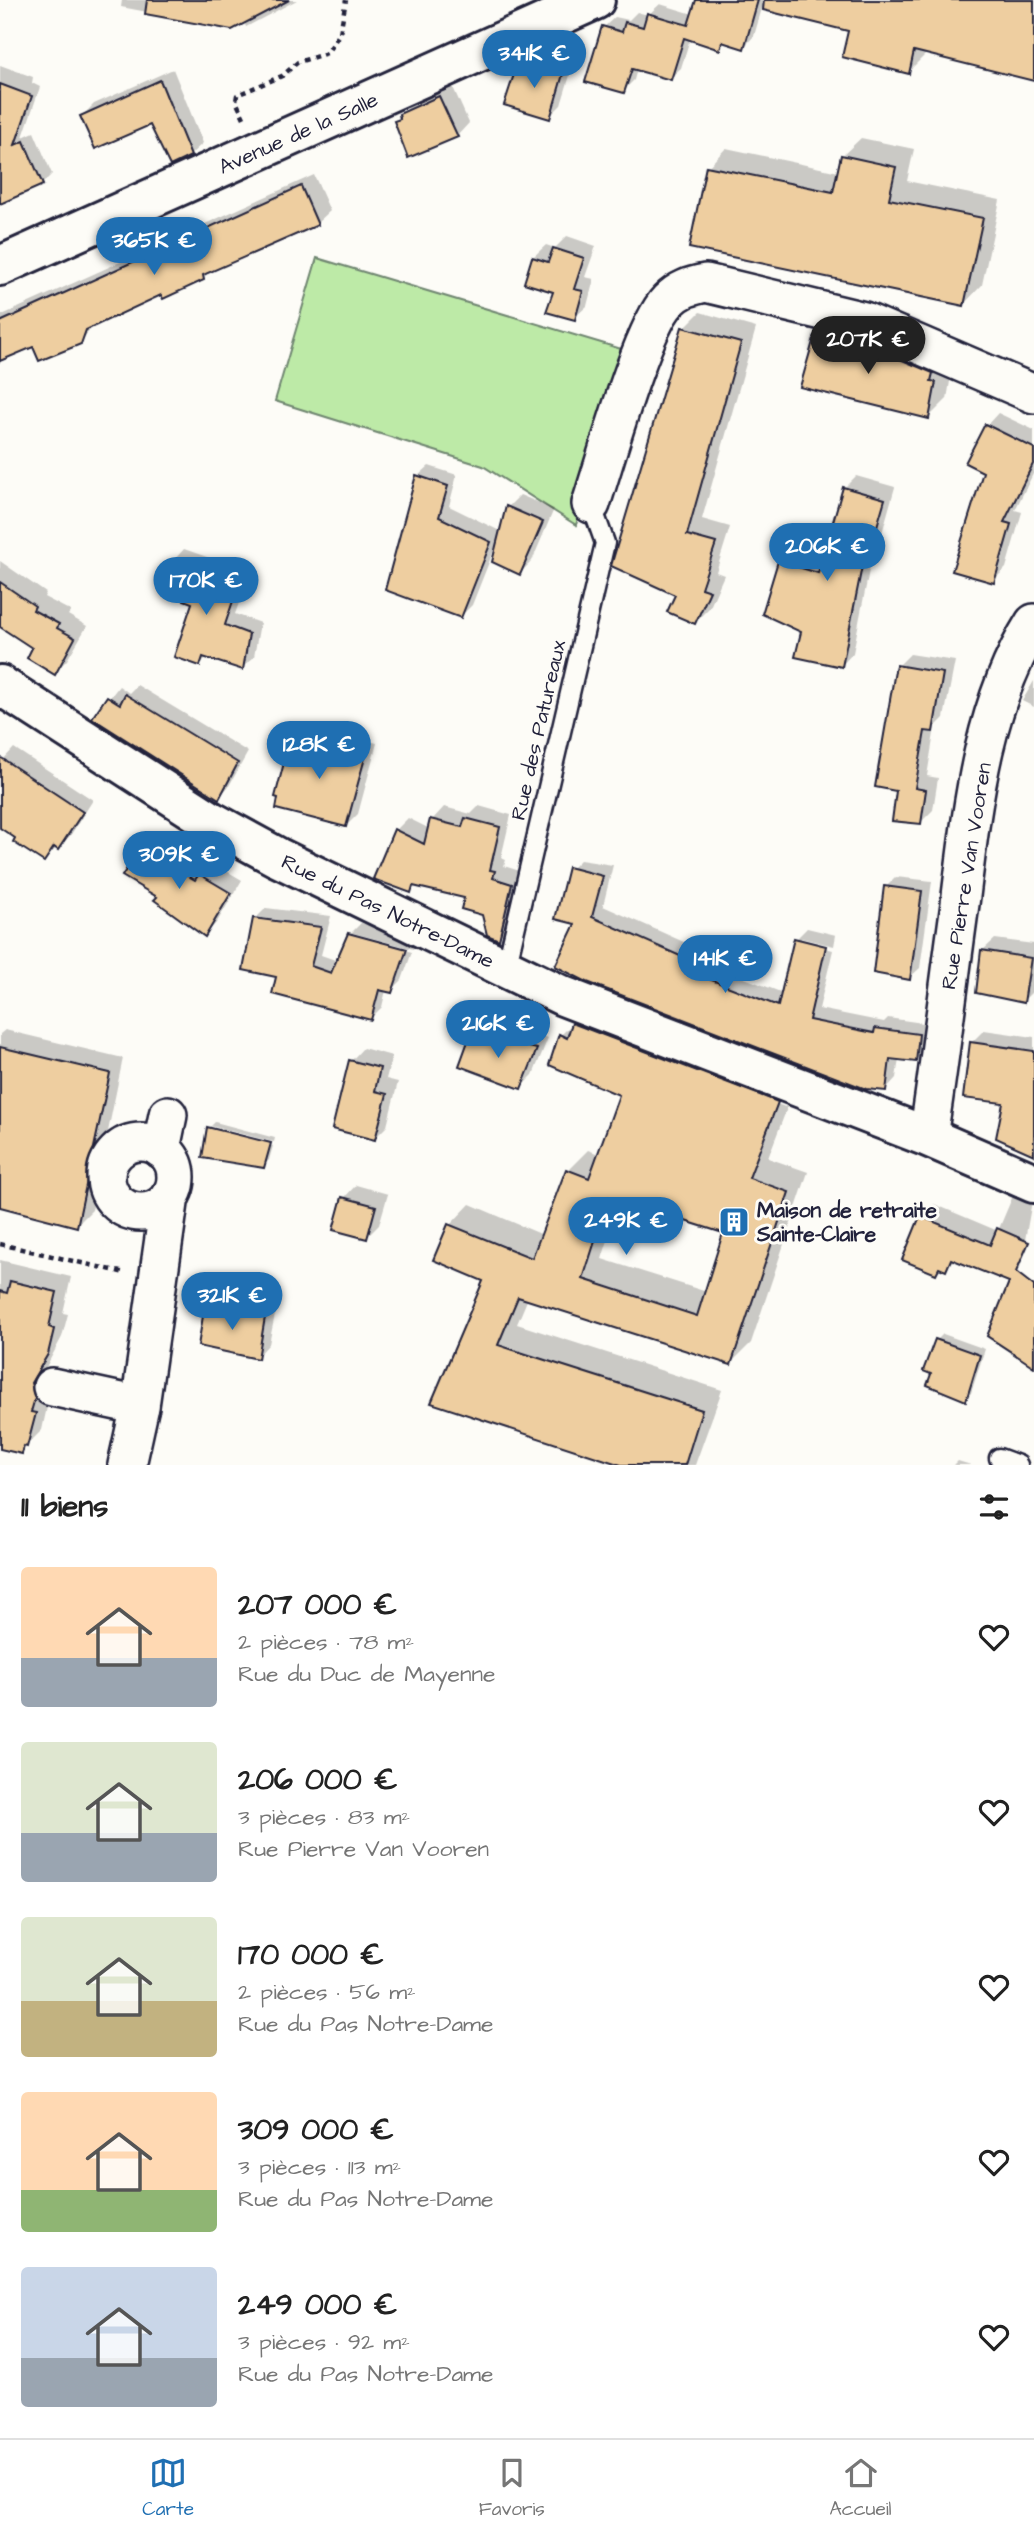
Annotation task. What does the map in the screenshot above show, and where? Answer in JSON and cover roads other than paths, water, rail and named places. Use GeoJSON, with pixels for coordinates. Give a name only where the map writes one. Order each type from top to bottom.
{"type":"FeatureCollection","features":[{"type":"Feature","properties":{"kind":"street","name":"Avenue de la Salle"},"geometry":{"type":"LineString","coordinates":[[0,266],[595,0]]}},
{"type":"Feature","properties":{"kind":"street"},"geometry":{"type":"LineString","coordinates":[[591,504],[649,335],[666,303],[686,286],[706,283],[864,321],[1034,394]]}},
{"type":"Feature","properties":{"kind":"street","name":"Rue Pierre Van Vooren"},"geometry":{"type":"LineString","coordinates":[[928,1138],[974,803],[992,715],[1015,654],[1034,623]]}},
{"type":"Feature","properties":{"kind":"street","name":"Rue du Pas Notre-Dame"},"geometry":{"type":"LineString","coordinates":[[0,685],[211,821],[277,857],[563,996],[928,1138],[1034,1183]]}},
{"type":"Feature","properties":{"kind":"street"},"geometry":{"type":"LineString","coordinates":[[128,1465],[140,1406],[170,1196],[176,1176],[165,1132],[118,1152],[111,1161],[107,1184],[119,1204],[129,1210],[152,1210],[170,1196]]}},
{"type":"Feature","properties":{"kind":"street"},"geometry":{"type":"LineString","coordinates":[[52,1387],[140,1406]]}},
{"type":"Feature","properties":{"kind":"lane","name":"Rue des Patureaux"},"geometry":{"type":"LineString","coordinates":[[506,968],[605,543],[591,504]]}},
{"type":"Feature","properties":{"kind":"lane"},"geometry":{"type":"LineString","coordinates":[[999,1458],[1018,1465]]}},
{"type":"Feature","properties":{"kind":"place","name":"Maison de retraite Sainte-Claire"},"geometry":{"type":"Point","coordinates":[734,1222]}}]}
